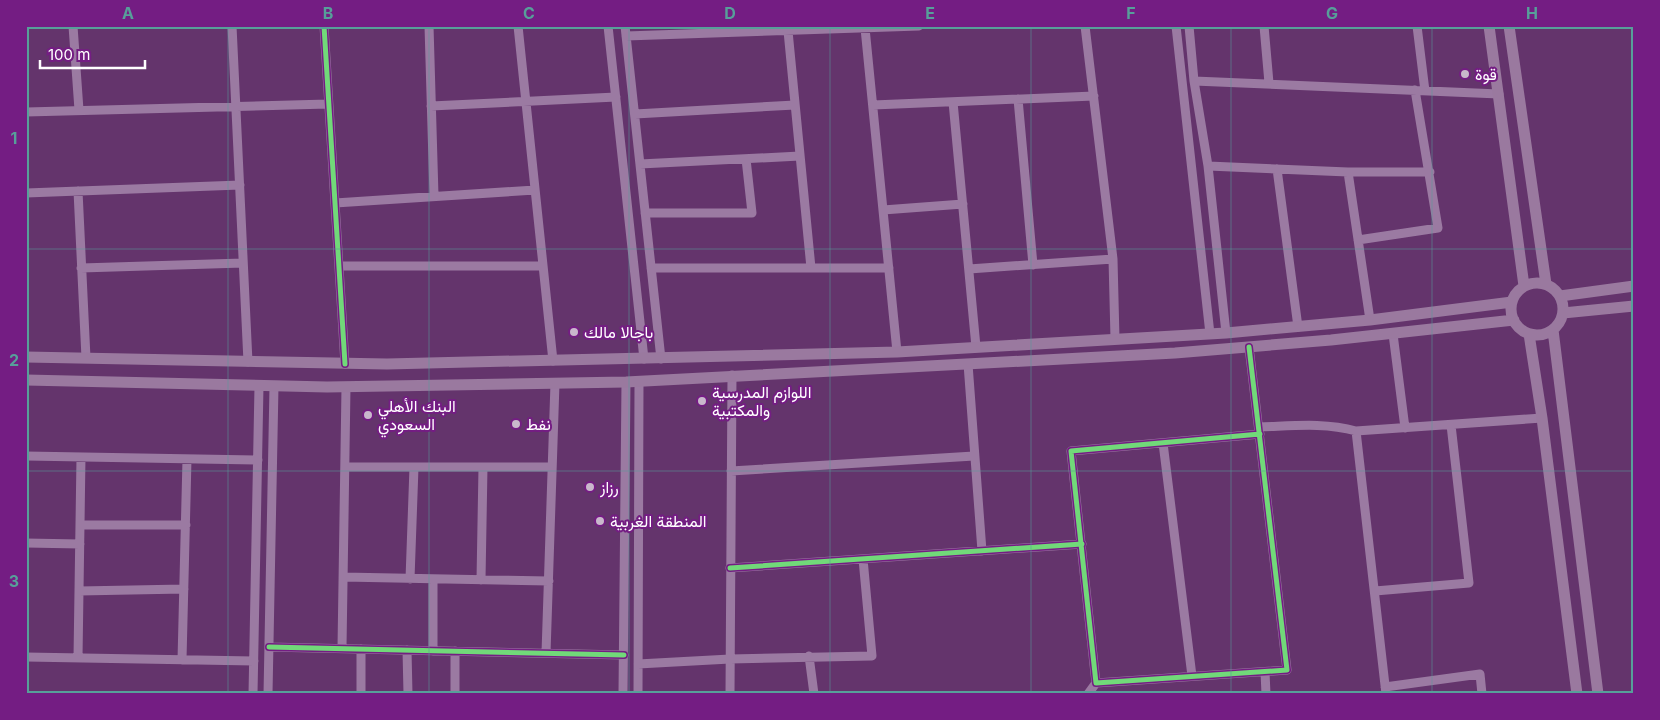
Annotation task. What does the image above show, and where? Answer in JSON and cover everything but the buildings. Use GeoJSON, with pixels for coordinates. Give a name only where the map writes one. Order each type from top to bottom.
{"type":"FeatureCollection","features":[{"type":"Feature","properties":{"kind":"main road"},"geometry":{"type":"LineString","coordinates":[[1489,26],[1524,286]]}},
{"type":"Feature","properties":{"kind":"main road"},"geometry":{"type":"LineString","coordinates":[[1509,26],[1546,284]]}},
{"type":"Feature","properties":{"kind":"main road"},"geometry":{"type":"LineString","coordinates":[[1533,283],[1546,284],[1560,296],[1563,313],[1553,330],[1545,334],[1529,334],[1522,330],[1514,320],[1511,308],[1512,302],[1517,291],[1524,286],[1533,283]]}},
{"type":"Feature","properties":{"kind":"main road"},"geometry":{"type":"LineString","coordinates":[[1560,296],[1634,286]]}},
{"type":"Feature","properties":{"kind":"main road"},"geometry":{"type":"LineString","coordinates":[[26,357],[345,364],[661,359],[897,352],[1226,333],[1370,320],[1512,302]]}},
{"type":"Feature","properties":{"kind":"main road"},"geometry":{"type":"LineString","coordinates":[[1563,313],[1634,306]]}},
{"type":"Feature","properties":{"kind":"main road"},"geometry":{"type":"LineString","coordinates":[[26,380],[346,387],[626,382],[1249,347],[1392,334],[1514,320]]}},
{"type":"Feature","properties":{"kind":"main road"},"geometry":{"type":"LineString","coordinates":[[1553,330],[1598,694]]}},
{"type":"Feature","properties":{"kind":"main road"},"geometry":{"type":"LineString","coordinates":[[1529,334],[1542,418],[1578,694]]}},
{"type":"Feature","properties":{"kind":"street"},"geometry":{"type":"LineString","coordinates":[[73,26],[79,110]]}},
{"type":"Feature","properties":{"kind":"street"},"geometry":{"type":"LineString","coordinates":[[232,26],[248,362]]}},
{"type":"Feature","properties":{"kind":"street"},"geometry":{"type":"LineString","coordinates":[[324,26],[345,364]]}},
{"type":"Feature","properties":{"kind":"street"},"geometry":{"type":"LineString","coordinates":[[429,26],[434,196]]}},
{"type":"Feature","properties":{"kind":"street"},"geometry":{"type":"LineString","coordinates":[[518,26],[553,361]]}},
{"type":"Feature","properties":{"kind":"street"},"geometry":{"type":"LineString","coordinates":[[608,26],[644,359]]}},
{"type":"Feature","properties":{"kind":"street"},"geometry":{"type":"LineString","coordinates":[[625,26],[661,359]]}},
{"type":"Feature","properties":{"kind":"street"},"geometry":{"type":"LineString","coordinates":[[626,36],[919,26]]}},
{"type":"Feature","properties":{"kind":"street"},"geometry":{"type":"LineString","coordinates":[[1085,26],[1113,259],[1115,338]]}},
{"type":"Feature","properties":{"kind":"street"},"geometry":{"type":"LineString","coordinates":[[1176,26],[1210,334]]}},
{"type":"Feature","properties":{"kind":"street"},"geometry":{"type":"LineString","coordinates":[[1189,26],[1194,81],[1208,166],[1226,333]]}},
{"type":"Feature","properties":{"kind":"street"},"geometry":{"type":"LineString","coordinates":[[1264,26],[1269,83]]}},
{"type":"Feature","properties":{"kind":"street"},"geometry":{"type":"LineString","coordinates":[[1416,26],[1425,91]]}},
{"type":"Feature","properties":{"kind":"street"},"geometry":{"type":"LineString","coordinates":[[866,28],[897,352]]}},
{"type":"Feature","properties":{"kind":"street"},"geometry":{"type":"LineString","coordinates":[[788,31],[810,268]]}},
{"type":"Feature","properties":{"kind":"street"},"geometry":{"type":"LineString","coordinates":[[1194,81],[1498,94]]}},
{"type":"Feature","properties":{"kind":"street"},"geometry":{"type":"LineString","coordinates":[[1358,240],[1438,228],[1415,90]]}},
{"type":"Feature","properties":{"kind":"street"},"geometry":{"type":"LineString","coordinates":[[873,105],[1094,96]]}},
{"type":"Feature","properties":{"kind":"street"},"geometry":{"type":"LineString","coordinates":[[431,106],[616,97]]}},
{"type":"Feature","properties":{"kind":"street"},"geometry":{"type":"LineString","coordinates":[[1018,99],[1033,264]]}},
{"type":"Feature","properties":{"kind":"street"},"geometry":{"type":"LineString","coordinates":[[954,102],[976,347]]}},
{"type":"Feature","properties":{"kind":"street"},"geometry":{"type":"LineString","coordinates":[[26,112],[328,104]]}},
{"type":"Feature","properties":{"kind":"street"},"geometry":{"type":"LineString","coordinates":[[635,114],[795,105]]}},
{"type":"Feature","properties":{"kind":"street"},"geometry":{"type":"LineString","coordinates":[[640,164],[800,156]]}},
{"type":"Feature","properties":{"kind":"street"},"geometry":{"type":"LineString","coordinates":[[645,213],[752,213],[746,159]]}},
{"type":"Feature","properties":{"kind":"street"},"geometry":{"type":"LineString","coordinates":[[1208,166],[1348,172],[1430,172]]}},
{"type":"Feature","properties":{"kind":"street"},"geometry":{"type":"LineString","coordinates":[[1277,169],[1298,326]]}},
{"type":"Feature","properties":{"kind":"street"},"geometry":{"type":"LineString","coordinates":[[1348,172],[1370,320]]}},
{"type":"Feature","properties":{"kind":"street"},"geometry":{"type":"LineString","coordinates":[[26,193],[240,185]]}},
{"type":"Feature","properties":{"kind":"street"},"geometry":{"type":"LineString","coordinates":[[335,202],[535,190]]}},
{"type":"Feature","properties":{"kind":"street"},"geometry":{"type":"LineString","coordinates":[[78,191],[86,358]]}},
{"type":"Feature","properties":{"kind":"street"},"geometry":{"type":"LineString","coordinates":[[883,210],[963,204]]}},
{"type":"Feature","properties":{"kind":"street"},"geometry":{"type":"LineString","coordinates":[[969,268],[1113,259]]}},
{"type":"Feature","properties":{"kind":"street"},"geometry":{"type":"LineString","coordinates":[[81,268],[244,263]]}},
{"type":"Feature","properties":{"kind":"street"},"geometry":{"type":"LineString","coordinates":[[339,266],[543,266]]}},
{"type":"Feature","properties":{"kind":"street"},"geometry":{"type":"LineString","coordinates":[[652,268],[889,268]]}},
{"type":"Feature","properties":{"kind":"street"},"geometry":{"type":"LineString","coordinates":[[1392,334],[1405,428]]}},
{"type":"Feature","properties":{"kind":"street"},"geometry":{"type":"LineString","coordinates":[[1096,683],[1287,670],[1249,347]]}},
{"type":"Feature","properties":{"kind":"street"},"geometry":{"type":"LineString","coordinates":[[968,364],[982,551]]}},
{"type":"Feature","properties":{"kind":"street"},"geometry":{"type":"LineString","coordinates":[[730,694],[732,375]]}},
{"type":"Feature","properties":{"kind":"street"},"geometry":{"type":"LineString","coordinates":[[638,694],[639,381]]}},
{"type":"Feature","properties":{"kind":"street"},"geometry":{"type":"LineString","coordinates":[[624,694],[626,382]]}},
{"type":"Feature","properties":{"kind":"street"},"geometry":{"type":"LineString","coordinates":[[546,653],[554,383]]}},
{"type":"Feature","properties":{"kind":"street"},"geometry":{"type":"LineString","coordinates":[[253,694],[260,386]]}},
{"type":"Feature","properties":{"kind":"street"},"geometry":{"type":"LineString","coordinates":[[268,694],[274,386]]}},
{"type":"Feature","properties":{"kind":"street"},"geometry":{"type":"LineString","coordinates":[[342,648],[346,387]]}},
{"type":"Feature","properties":{"kind":"street"},"geometry":{"type":"LineString","coordinates":[[1088,694],[1096,683],[1071,451],[1163,443],[1321,424],[1356,431],[1542,418]]}},
{"type":"Feature","properties":{"kind":"street"},"geometry":{"type":"LineString","coordinates":[[1375,591],[1469,583],[1451,425]]}},
{"type":"Feature","properties":{"kind":"street"},"geometry":{"type":"LineString","coordinates":[[1356,431],[1386,691],[1480,674],[1482,694]]}},
{"type":"Feature","properties":{"kind":"street"},"geometry":{"type":"LineString","coordinates":[[1163,443],[1192,676]]}},
{"type":"Feature","properties":{"kind":"street"},"geometry":{"type":"LineString","coordinates":[[26,456],[258,460]]}},
{"type":"Feature","properties":{"kind":"street"},"geometry":{"type":"LineString","coordinates":[[731,471],[974,456]]}},
{"type":"Feature","properties":{"kind":"street"},"geometry":{"type":"LineString","coordinates":[[78,658],[81,457]]}},
{"type":"Feature","properties":{"kind":"street"},"geometry":{"type":"LineString","coordinates":[[182,660],[187,459]]}},
{"type":"Feature","properties":{"kind":"street"},"geometry":{"type":"LineString","coordinates":[[344,467],[552,467]]}},
{"type":"Feature","properties":{"kind":"street"},"geometry":{"type":"LineString","coordinates":[[410,579],[414,467]]}},
{"type":"Feature","properties":{"kind":"street"},"geometry":{"type":"LineString","coordinates":[[481,580],[483,467]]}},
{"type":"Feature","properties":{"kind":"street"},"geometry":{"type":"LineString","coordinates":[[80,525],[186,525]]}},
{"type":"Feature","properties":{"kind":"street"},"geometry":{"type":"LineString","coordinates":[[26,543],[80,544]]}},
{"type":"Feature","properties":{"kind":"street"},"geometry":{"type":"LineString","coordinates":[[730,568],[1082,544]]}},
{"type":"Feature","properties":{"kind":"street"},"geometry":{"type":"LineString","coordinates":[[638,664],[810,656],[872,656],[864,559]]}},
{"type":"Feature","properties":{"kind":"street"},"geometry":{"type":"LineString","coordinates":[[343,577],[549,581]]}},
{"type":"Feature","properties":{"kind":"street"},"geometry":{"type":"LineString","coordinates":[[433,579],[433,650]]}},
{"type":"Feature","properties":{"kind":"street"},"geometry":{"type":"LineString","coordinates":[[79,591],[184,589]]}},
{"type":"Feature","properties":{"kind":"street"},"geometry":{"type":"LineString","coordinates":[[269,647],[624,655]]}},
{"type":"Feature","properties":{"kind":"street"},"geometry":{"type":"LineString","coordinates":[[361,649],[361,694]]}},
{"type":"Feature","properties":{"kind":"street"},"geometry":{"type":"LineString","coordinates":[[407,650],[408,694]]}},
{"type":"Feature","properties":{"kind":"street"},"geometry":{"type":"LineString","coordinates":[[455,651],[456,694]]}},
{"type":"Feature","properties":{"kind":"street"},"geometry":{"type":"LineString","coordinates":[[810,656],[814,694]]}},
{"type":"Feature","properties":{"kind":"street"},"geometry":{"type":"LineString","coordinates":[[26,657],[254,661]]}},
{"type":"Feature","properties":{"kind":"street"},"geometry":{"type":"LineString","coordinates":[[1264,672],[1266,694]]}},
{"type":"Feature","properties":{"kind":"cycle path"},"geometry":{"type":"LineString","coordinates":[[324,26],[345,364]]}},
{"type":"Feature","properties":{"kind":"cycle path"},"geometry":{"type":"LineString","coordinates":[[1249,347],[1287,670],[1096,683],[1071,451],[1260,434]]}},
{"type":"Feature","properties":{"kind":"cycle path"},"geometry":{"type":"LineString","coordinates":[[730,568],[1082,544]]}},
{"type":"Feature","properties":{"kind":"cycle path"},"geometry":{"type":"LineString","coordinates":[[269,647],[624,655]]}},
{"type":"Feature","properties":{"kind":"place","name":"قوة"},"geometry":{"type":"Point","coordinates":[1465,74]}},
{"type":"Feature","properties":{"kind":"place","name":"باجالا مالك"},"geometry":{"type":"Point","coordinates":[574,332]}},
{"type":"Feature","properties":{"kind":"place","name":"اللوازم المدرسية والمكتبية"},"geometry":{"type":"Point","coordinates":[702,401]}},
{"type":"Feature","properties":{"kind":"place","name":"البنك الأهلي السعودي"},"geometry":{"type":"Point","coordinates":[368,415]}},
{"type":"Feature","properties":{"kind":"place","name":"نفط"},"geometry":{"type":"Point","coordinates":[516,424]}},
{"type":"Feature","properties":{"kind":"place","name":"رزاز"},"geometry":{"type":"Point","coordinates":[590,487]}},
{"type":"Feature","properties":{"kind":"place","name":"المنطقة الغربية"},"geometry":{"type":"Point","coordinates":[600,521]}}]}
